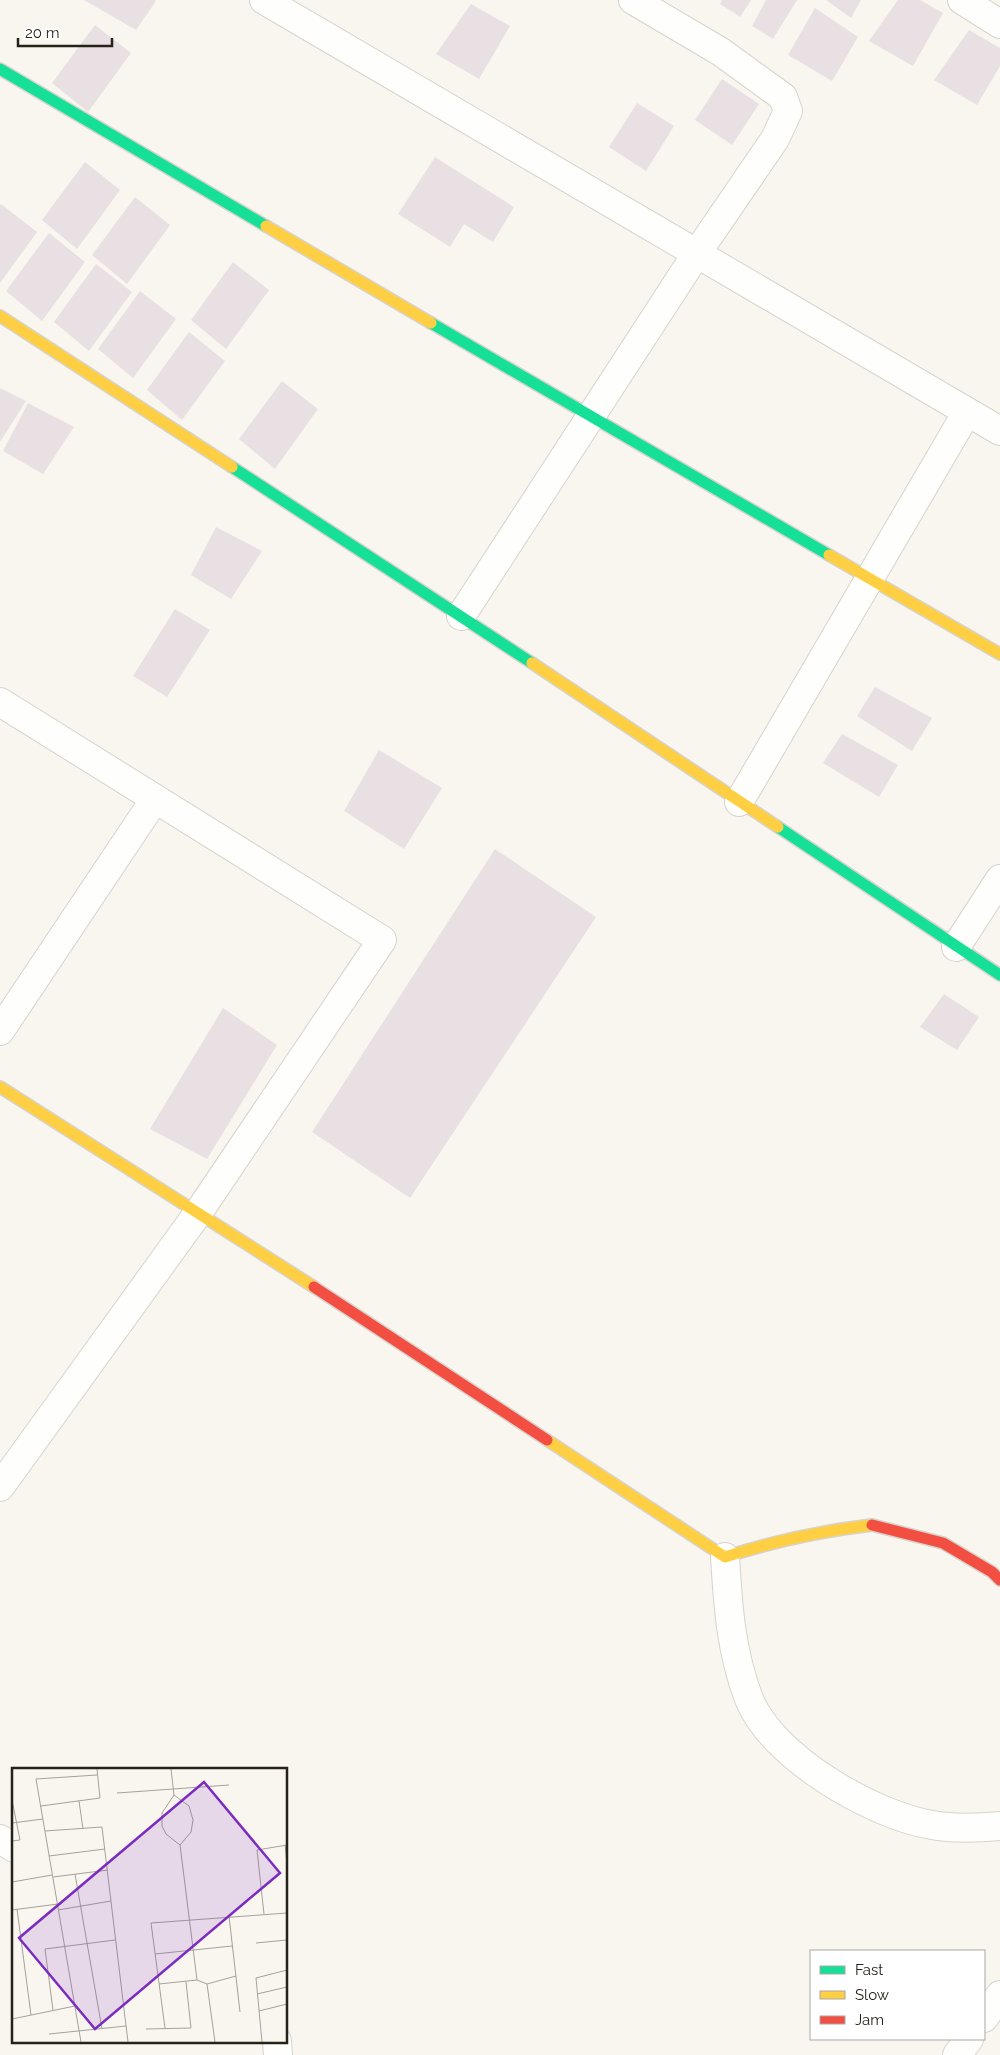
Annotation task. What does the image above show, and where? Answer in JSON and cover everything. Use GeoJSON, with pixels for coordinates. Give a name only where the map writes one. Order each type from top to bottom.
{"type":"FeatureCollection","features":[{"type":"Feature","properties":{"kind":"street"},"geometry":{"type":"LineString","coordinates":[[264,0],[1000,432]]}},
{"type":"Feature","properties":{"kind":"street"},"geometry":{"type":"LineString","coordinates":[[461,616],[697,253],[775,139],[788,112],[783,97],[721,52],[633,0]]}},
{"type":"Feature","properties":{"kind":"street"},"geometry":{"type":"LineString","coordinates":[[962,0],[1000,24]]}},
{"type":"Feature","properties":{"kind":"street"},"geometry":{"type":"LineString","coordinates":[[0,69],[590,417],[1000,654]]}},
{"type":"Feature","properties":{"kind":"street"},"geometry":{"type":"LineString","coordinates":[[0,316],[461,616],[1000,975]]}},
{"type":"Feature","properties":{"kind":"street"},"geometry":{"type":"LineString","coordinates":[[739,802],[967,412]]}},
{"type":"Feature","properties":{"kind":"street"},"geometry":{"type":"LineString","coordinates":[[0,702],[382,940],[198,1213],[0,1485]]}},
{"type":"Feature","properties":{"kind":"street"},"geometry":{"type":"LineString","coordinates":[[0,1030],[155,799]]}},
{"type":"Feature","properties":{"kind":"street"},"geometry":{"type":"LineString","coordinates":[[956,947],[1000,879]]}},
{"type":"Feature","properties":{"kind":"street"},"geometry":{"type":"LineString","coordinates":[[0,1087],[198,1213],[725,1557]]}},
{"type":"Feature","properties":{"kind":"street"},"geometry":{"type":"LineString","coordinates":[[725,1557],[768,1543],[820,1531],[877,1524],[944,1543],[992,1572],[1000,1580]]}},
{"type":"Feature","properties":{"kind":"street"},"geometry":{"type":"LineString","coordinates":[[725,1557],[728,1622],[750,1701],[772,1736],[818,1776],[873,1806],[931,1825],[1000,1826]]}},
{"type":"Feature","properties":{"kind":"street"},"geometry":{"type":"LineString","coordinates":[[0,1839],[12,1847]]}},
{"type":"Feature","properties":{"kind":"street"},"geometry":{"type":"LineString","coordinates":[[985,2017],[1000,1995]]}},
{"type":"Feature","properties":{"kind":"street"},"geometry":{"type":"LineString","coordinates":[[957,2055],[968,2040]]}},
{"type":"Feature","properties":{"kind":"street"},"geometry":{"type":"LineString","coordinates":[[277,2042],[278,2055]]}},
{"type":"Feature","properties":{"kind":"building"},"geometry":{"type":"Polygon","coordinates":[[[84,0],[155,0],[156,1],[136,30],[84,0]]]}},
{"type":"Feature","properties":{"kind":"building"},"geometry":{"type":"Polygon","coordinates":[[[722,0],[751,0],[740,17],[720,4],[722,0]]]}},
{"type":"Feature","properties":{"kind":"building"},"geometry":{"type":"Polygon","coordinates":[[[766,0],[797,0],[773,39],[752,26],[766,0]]]}},
{"type":"Feature","properties":{"kind":"building"},"geometry":{"type":"Polygon","coordinates":[[[826,0],[861,0],[851,18],[826,0]]]}},
{"type":"Feature","properties":{"kind":"building"},"geometry":{"type":"Polygon","coordinates":[[[898,0],[920,0],[943,13],[913,66],[869,41],[898,0]]]}},
{"type":"Feature","properties":{"kind":"building"},"geometry":{"type":"Polygon","coordinates":[[[471,4],[510,26],[479,79],[436,54],[471,4]]]}},
{"type":"Feature","properties":{"kind":"building"},"geometry":{"type":"Polygon","coordinates":[[[815,8],[858,37],[832,81],[788,55],[815,8]]]}},
{"type":"Feature","properties":{"kind":"building"},"geometry":{"type":"Polygon","coordinates":[[[95,25],[131,53],[88,112],[52,83],[95,25]]]}},
{"type":"Feature","properties":{"kind":"building"},"geometry":{"type":"Polygon","coordinates":[[[969,30],[1000,48],[1000,66],[977,105],[934,80],[969,30]]]}},
{"type":"Feature","properties":{"kind":"building"},"geometry":{"type":"Polygon","coordinates":[[[722,79],[759,104],[732,145],[695,120],[722,79]]]}},
{"type":"Feature","properties":{"kind":"building"},"geometry":{"type":"Polygon","coordinates":[[[637,103],[674,126],[646,171],[609,147],[637,103]]]}},
{"type":"Feature","properties":{"kind":"building"},"geometry":{"type":"Polygon","coordinates":[[[435,157],[514,207],[493,242],[464,224],[450,247],[398,214],[435,157]]]}},
{"type":"Feature","properties":{"kind":"building"},"geometry":{"type":"Polygon","coordinates":[[[85,162],[120,190],[77,249],[42,220],[85,162]]]}},
{"type":"Feature","properties":{"kind":"building"},"geometry":{"type":"Polygon","coordinates":[[[135,197],[170,225],[127,284],[92,255],[135,197]]]}},
{"type":"Feature","properties":{"kind":"building"},"geometry":{"type":"Polygon","coordinates":[[[0,205],[37,232],[0,283],[0,205]]]}},
{"type":"Feature","properties":{"kind":"building"},"geometry":{"type":"Polygon","coordinates":[[[49,233],[85,262],[42,321],[6,291],[49,233]]]}},
{"type":"Feature","properties":{"kind":"building"},"geometry":{"type":"Polygon","coordinates":[[[233,262],[269,290],[226,349],[191,320],[233,262]]]}},
{"type":"Feature","properties":{"kind":"building"},"geometry":{"type":"Polygon","coordinates":[[[96,264],[132,292],[89,351],[54,322],[96,264]]]}},
{"type":"Feature","properties":{"kind":"building"},"geometry":{"type":"Polygon","coordinates":[[[140,291],[176,319],[133,378],[98,349],[140,291]]]}},
{"type":"Feature","properties":{"kind":"building"},"geometry":{"type":"Polygon","coordinates":[[[189,332],[225,361],[182,420],[147,390],[189,332]]]}},
{"type":"Feature","properties":{"kind":"building"},"geometry":{"type":"Polygon","coordinates":[[[282,381],[318,409],[275,469],[239,439],[282,381]]]}},
{"type":"Feature","properties":{"kind":"building"},"geometry":{"type":"Polygon","coordinates":[[[0,388],[26,401],[0,442],[0,388]]]}},
{"type":"Feature","properties":{"kind":"building"},"geometry":{"type":"Polygon","coordinates":[[[28,403],[74,427],[43,474],[3,451],[28,403]]]}},
{"type":"Feature","properties":{"kind":"building"},"geometry":{"type":"Polygon","coordinates":[[[216,527],[262,551],[231,599],[191,575],[216,527]]]}},
{"type":"Feature","properties":{"kind":"building"},"geometry":{"type":"Polygon","coordinates":[[[175,609],[210,630],[167,697],[133,676],[175,609]]]}},
{"type":"Feature","properties":{"kind":"building"},"geometry":{"type":"Polygon","coordinates":[[[875,687],[932,718],[912,751],[857,716],[875,687]]]}},
{"type":"Feature","properties":{"kind":"building"},"geometry":{"type":"Polygon","coordinates":[[[842,734],[898,765],[879,797],[823,763],[842,734]]]}},
{"type":"Feature","properties":{"kind":"building"},"geometry":{"type":"Polygon","coordinates":[[[379,750],[442,788],[404,849],[344,811],[379,750]]]}},
{"type":"Feature","properties":{"kind":"building"},"geometry":{"type":"Polygon","coordinates":[[[495,849],[596,917],[410,1198],[312,1132],[495,849]]]}},
{"type":"Feature","properties":{"kind":"building"},"geometry":{"type":"Polygon","coordinates":[[[944,994],[979,1017],[957,1050],[920,1027],[944,994]]]}},
{"type":"Feature","properties":{"kind":"building"},"geometry":{"type":"Polygon","coordinates":[[[223,1008],[277,1045],[207,1159],[150,1129],[223,1008]]]}},
{"type":"Feature","properties":{"kind":"traffic: fast"},"geometry":{"type":"LineString","coordinates":[[0,69],[266,226]]}},
{"type":"Feature","properties":{"kind":"traffic: fast"},"geometry":{"type":"LineString","coordinates":[[431,323],[829,555]]}},
{"type":"Feature","properties":{"kind":"traffic: fast"},"geometry":{"type":"LineString","coordinates":[[232,467],[532,663]]}},
{"type":"Feature","properties":{"kind":"traffic: fast"},"geometry":{"type":"LineString","coordinates":[[778,827],[1000,975]]}},
{"type":"Feature","properties":{"kind":"traffic: slow"},"geometry":{"type":"LineString","coordinates":[[266,226],[431,323]]}},
{"type":"Feature","properties":{"kind":"traffic: slow"},"geometry":{"type":"LineString","coordinates":[[0,316],[232,467]]}},
{"type":"Feature","properties":{"kind":"traffic: slow"},"geometry":{"type":"LineString","coordinates":[[829,555],[1000,654]]}},
{"type":"Feature","properties":{"kind":"traffic: slow"},"geometry":{"type":"LineString","coordinates":[[532,663],[778,827]]}},
{"type":"Feature","properties":{"kind":"traffic: slow"},"geometry":{"type":"LineString","coordinates":[[0,1087],[314,1287]]}},
{"type":"Feature","properties":{"kind":"traffic: slow"},"geometry":{"type":"LineString","coordinates":[[547,1440],[725,1557],[798,1537],[872,1525]]}},
{"type":"Feature","properties":{"kind":"traffic: jam"},"geometry":{"type":"LineString","coordinates":[[314,1287],[547,1440]]}},
{"type":"Feature","properties":{"kind":"traffic: jam"},"geometry":{"type":"LineString","coordinates":[[872,1525],[943,1543],[992,1572],[1000,1580]]}}]}
